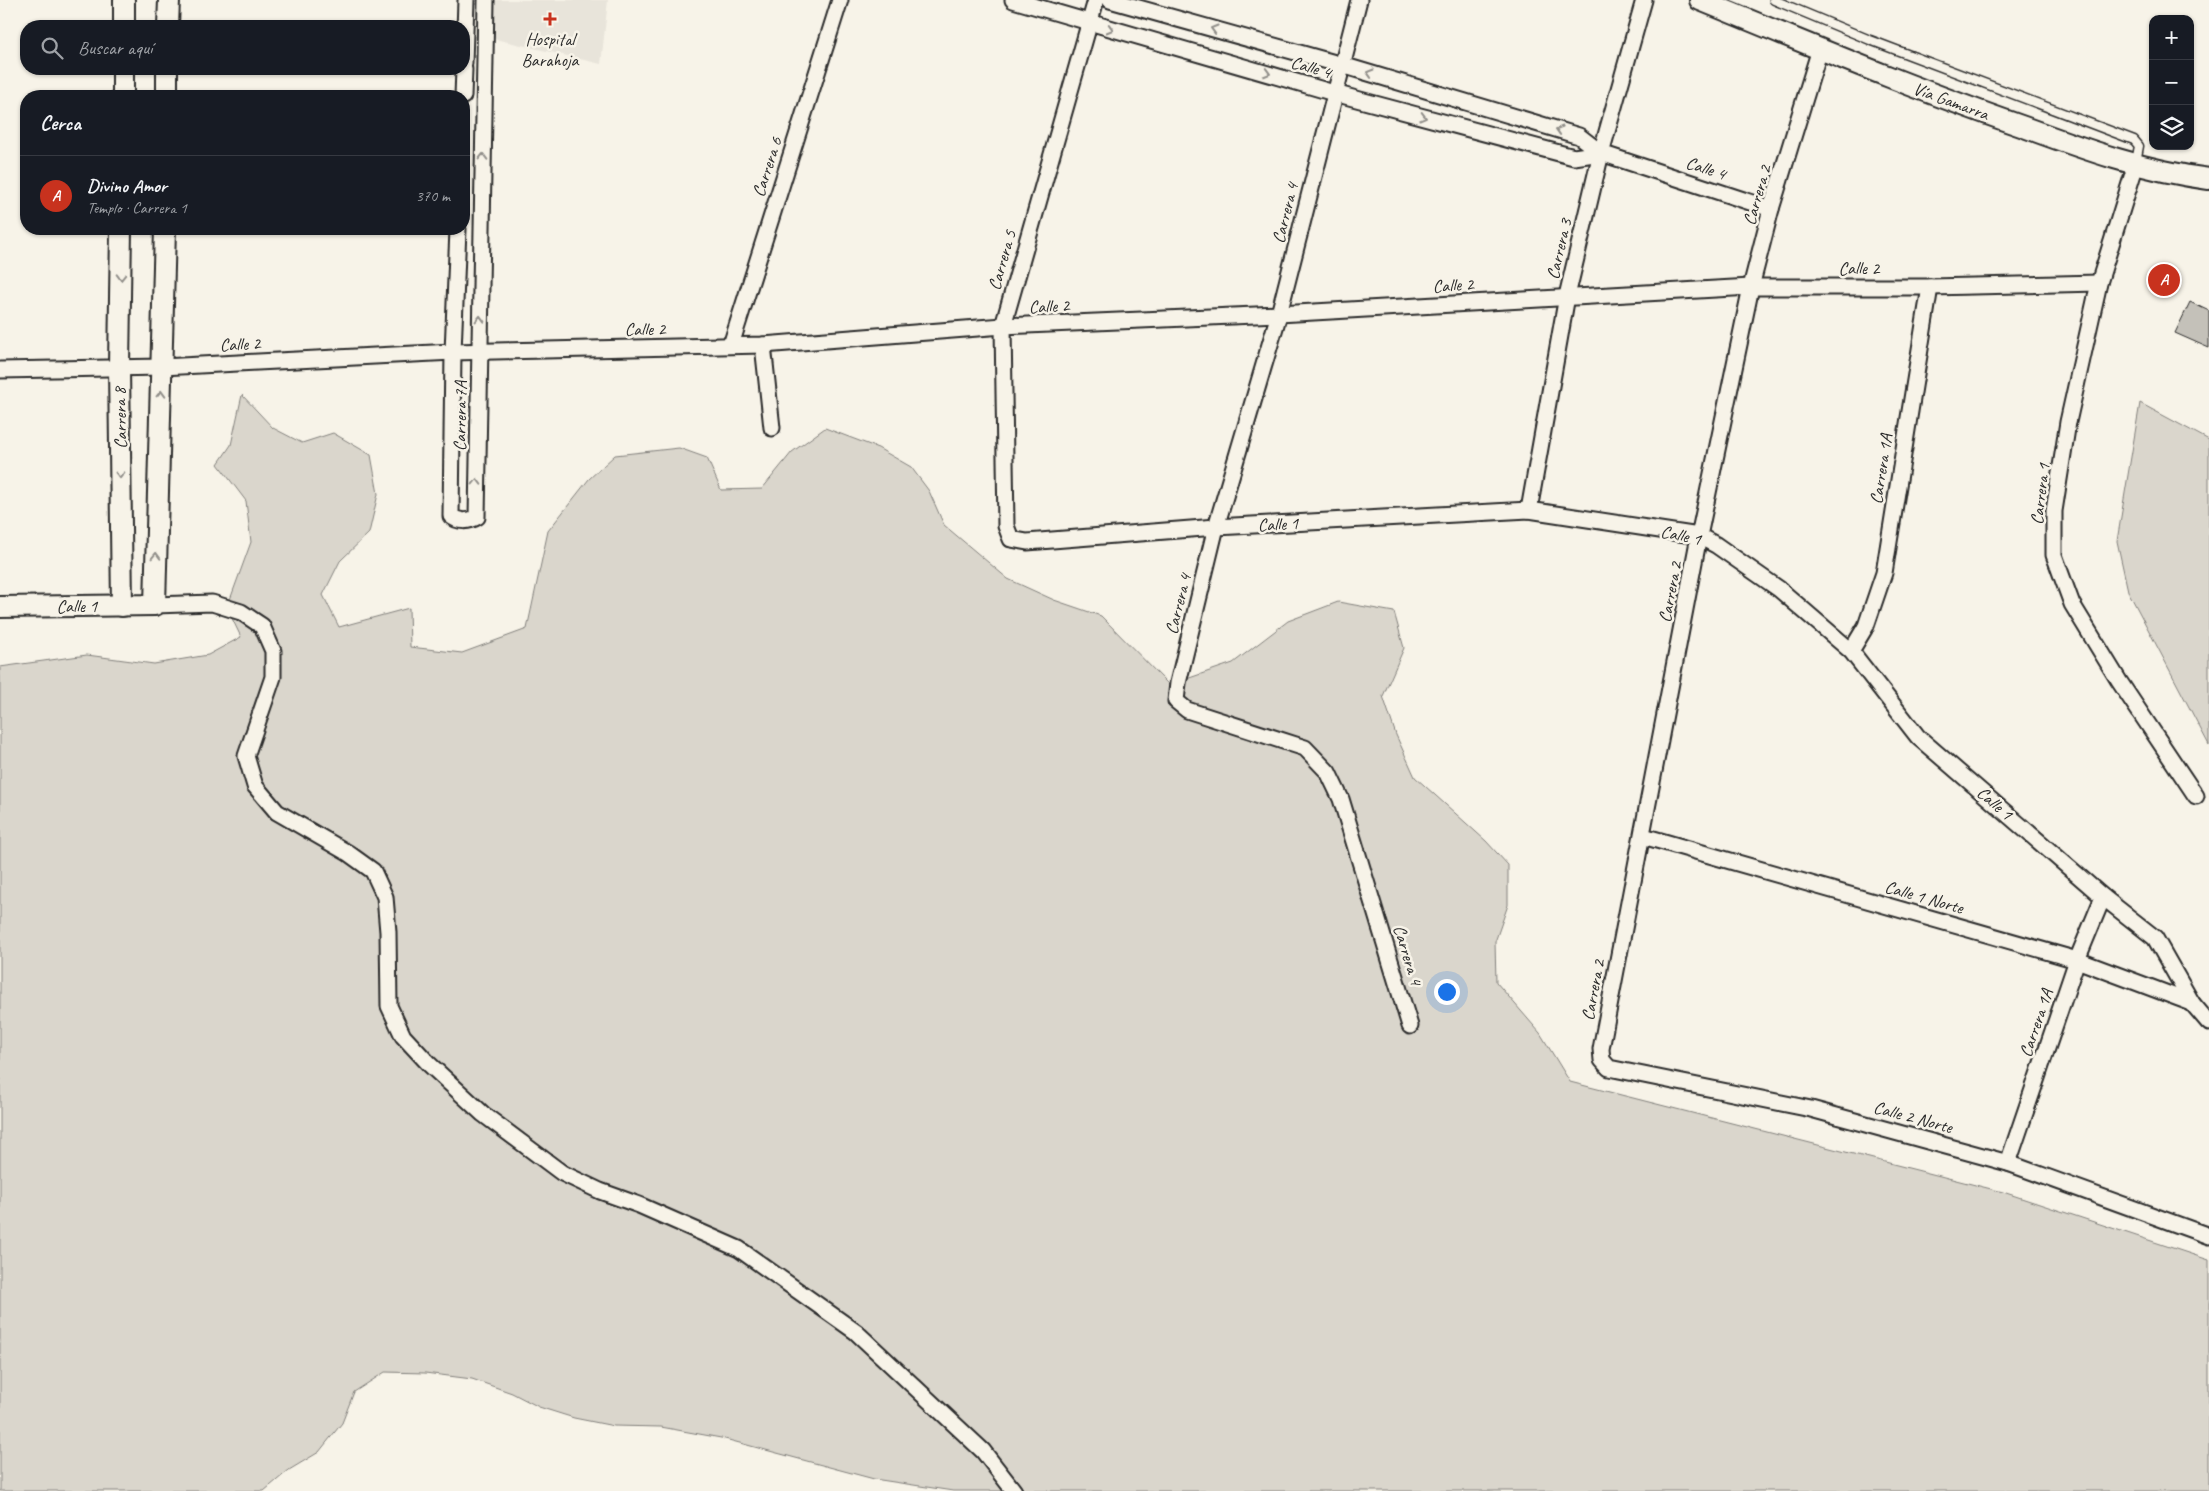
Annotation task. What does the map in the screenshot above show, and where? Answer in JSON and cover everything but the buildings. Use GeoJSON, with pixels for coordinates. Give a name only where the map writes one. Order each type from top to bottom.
{"type":"FeatureCollection","features":[{"type":"Feature","properties":{"kind":"street"},"geometry":{"type":"LineString","coordinates":[[124,0],[124,20]]}},
{"type":"Feature","properties":{"kind":"street"},"geometry":{"type":"LineString","coordinates":[[168,20],[169,0]]}},
{"type":"Feature","properties":{"kind":"street"},"geometry":{"type":"LineString","coordinates":[[465,20],[466,0]]}},
{"type":"Feature","properties":{"kind":"street","name":"Carrera 7A"},"geometry":{"type":"LineString","coordinates":[[458,235],[453,352],[451,516],[456,520],[464,521],[477,517],[486,0]]}},
{"type":"Feature","properties":{"kind":"street","name":"Carrera 6"},"geometry":{"type":"LineString","coordinates":[[731,345],[840,0]]}},
{"type":"Feature","properties":{"kind":"street","name":"Calle 4"},"geometry":{"type":"LineString","coordinates":[[1014,0],[1334,93],[1574,157],[1601,153]]}},
{"type":"Feature","properties":{"kind":"street","name":"Carrera 5"},"geometry":{"type":"LineString","coordinates":[[1010,538],[1006,526],[1003,326],[1096,0]]}},
{"type":"Feature","properties":{"kind":"street","name":"Calle 4"},"geometry":{"type":"LineString","coordinates":[[1110,0],[1342,65],[1579,136],[1601,153],[1771,209]]}},
{"type":"Feature","properties":{"kind":"street","name":"Carrera 4"},"geometry":{"type":"LineString","coordinates":[[1359,0],[1278,314],[1216,527],[1178,683],[1176,701],[1187,710],[1305,748],[1328,772],[1341,799],[1410,1026]]}},
{"type":"Feature","properties":{"kind":"street","name":"Carrera 3"},"geometry":{"type":"LineString","coordinates":[[1529,510],[1567,296],[1601,153],[1644,0]]}},
{"type":"Feature","properties":{"kind":"street","name":"Vía Gamarra"},"geometry":{"type":"LineString","coordinates":[[1700,0],[1941,98],[2078,147],[2136,164],[2209,179]]}},
{"type":"Feature","properties":{"kind":"street","name":"Carrera 2"},"geometry":{"type":"LineString","coordinates":[[1602,1060],[1601,1049],[1699,536],[1751,287],[1771,209],[1820,49]]}},
{"type":"Feature","properties":{"kind":"street"},"geometry":{"type":"LineString","coordinates":[[123,90],[124,75]]}},
{"type":"Feature","properties":{"kind":"street"},"geometry":{"type":"LineString","coordinates":[[167,90],[168,75]]}},
{"type":"Feature","properties":{"kind":"street"},"geometry":{"type":"LineString","coordinates":[[462,90],[464,75]]}},
{"type":"Feature","properties":{"kind":"street","name":"Carrera 1"},"geometry":{"type":"LineString","coordinates":[[2136,164],[2099,284],[2068,422],[2054,512],[2054,555],[2072,604],[2119,681],[2196,796]]}},
{"type":"Feature","properties":{"kind":"street","name":"Carrera 8"},"geometry":{"type":"LineString","coordinates":[[121,235],[119,367],[122,606]]}},
{"type":"Feature","properties":{"kind":"street"},"geometry":{"type":"LineString","coordinates":[[165,235],[155,605],[212,604],[241,612],[262,626],[273,651],[273,677],[246,756],[255,786],[277,812],[348,852],[373,871],[385,897],[388,932],[388,1006],[403,1036],[429,1064],[483,1114],[562,1173],[600,1191],[639,1205],[739,1249],[856,1332],[983,1451],[1014,1491]]}},
{"type":"Feature","properties":{"kind":"street","name":"Calle 2"},"geometry":{"type":"LineString","coordinates":[[0,370],[162,367],[453,352],[763,345],[1003,326],[1278,314],[1567,296],[1751,287],[1930,287],[2099,284]]}},
{"type":"Feature","properties":{"kind":"street","name":"Carrera 1A"},"geometry":{"type":"LineString","coordinates":[[1851,651],[1866,626],[1884,573],[1930,287]]}},
{"type":"Feature","properties":{"kind":"street"},"geometry":{"type":"LineString","coordinates":[[763,345],[772,428]]}},
{"type":"Feature","properties":{"kind":"street","name":"Calle 1"},"geometry":{"type":"LineString","coordinates":[[1010,538],[1027,542],[1216,527],[1529,510],[1699,536],[1716,545],[1779,589],[1851,651],[1918,737],[2102,897],[2155,938],[2192,1003],[2209,1023]]}},
{"type":"Feature","properties":{"kind":"street","name":"Calle 1"},"geometry":{"type":"LineString","coordinates":[[0,606],[155,605]]}},
{"type":"Feature","properties":{"kind":"street","name":"Calle 1 Norte"},"geometry":{"type":"LineString","coordinates":[[1643,836],[2077,960],[2192,1003]]}},
{"type":"Feature","properties":{"kind":"street","name":"Carrera 1A"},"geometry":{"type":"LineString","coordinates":[[2008,1163],[2077,960],[2102,897]]}},
{"type":"Feature","properties":{"kind":"street","name":"Calle 2 Norte"},"geometry":{"type":"LineString","coordinates":[[1602,1060],[1609,1068],[1811,1109],[2008,1163],[2209,1236]]}},
{"type":"Feature","properties":{"kind":"lane"},"geometry":{"type":"LineString","coordinates":[[1774,0],[1870,40],[2134,140],[2139,146],[2136,164]]}},
{"type":"Feature","properties":{"kind":"shaded area","name":"Hospital Barahoja"},"geometry":{"type":"Polygon","coordinates":[[[495,0],[608,0],[601,64],[491,38],[495,0]]]}},
{"type":"Feature","properties":{"kind":"shaded area"},"geometry":{"type":"Polygon","coordinates":[[[242,395],[273,428],[302,443],[333,433],[371,455],[378,494],[369,533],[340,561],[323,595],[339,627],[409,608],[410,647],[462,653],[527,629],[548,531],[589,479],[615,455],[679,448],[707,458],[721,490],[762,489],[792,452],[825,428],[878,448],[911,467],[929,491],[944,525],[1008,579],[1054,600],[1101,616],[1169,685],[1233,663],[1288,621],[1338,602],[1394,612],[1404,648],[1383,696],[1396,735],[1415,777],[1486,841],[1508,865],[1508,905],[1495,942],[1496,982],[1540,1033],[1570,1082],[2003,1192],[2209,1260],[2209,1491],[953,1491],[874,1479],[721,1438],[661,1427],[614,1426],[574,1418],[539,1407],[512,1393],[472,1379],[425,1373],[385,1372],[354,1392],[342,1423],[319,1452],[289,1470],[264,1491],[0,1491],[0,667],[87,655],[154,664],[208,655],[241,637],[227,608],[251,542],[246,501],[218,464],[231,445],[242,395]]]}},
{"type":"Feature","properties":{"kind":"shaded area"},"geometry":{"type":"Polygon","coordinates":[[[2140,403],[2209,440],[2209,745],[2128,591],[2117,541],[2140,403]]]}},
{"type":"Feature","properties":{"kind":"place","name":"Hospital Barahoja"},"geometry":{"type":"Point","coordinates":[550,19]}},
{"type":"Feature","properties":{"kind":"place","name":"Divino Amor"},"geometry":{"type":"Point","coordinates":[2164,280]}}]}
